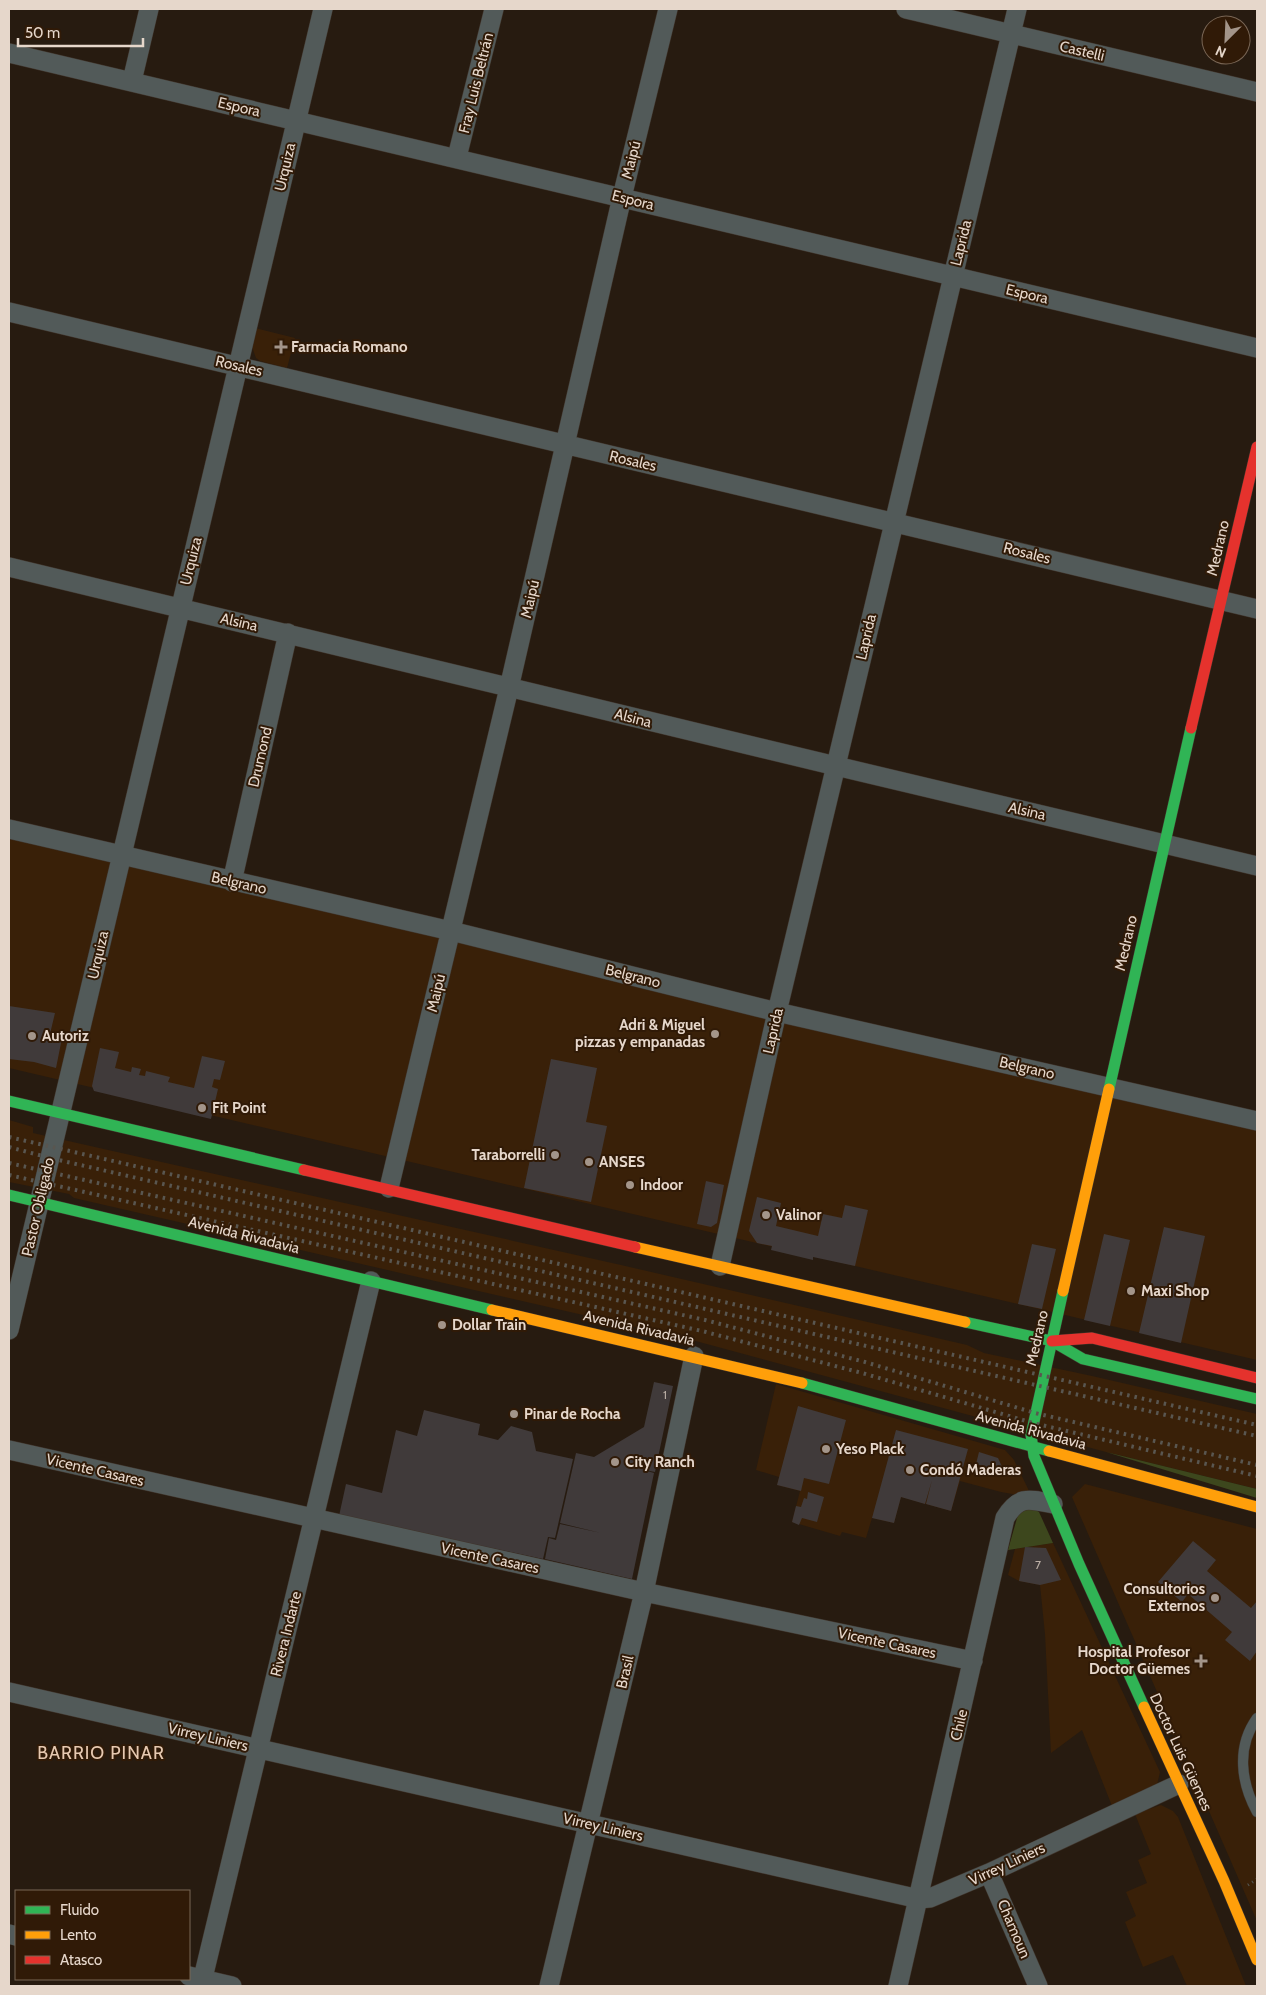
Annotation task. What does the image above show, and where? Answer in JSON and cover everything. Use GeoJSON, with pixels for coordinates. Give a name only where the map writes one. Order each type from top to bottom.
{"type":"FeatureCollection","features":[{"type":"Feature","properties":{"kind":"main road","name":"Medrano"},"geometry":{"type":"LineString","coordinates":[[1032,1446],[1033,1423],[1164,843],[1257,448]]}},
{"type":"Feature","properties":{"kind":"main road"},"geometry":{"type":"LineString","coordinates":[[9,1101],[389,1188],[823,1291],[1052,1341],[1092,1338],[1257,1378]]}},
{"type":"Feature","properties":{"kind":"main road","name":"Avenida Rivadavia"},"geometry":{"type":"LineString","coordinates":[[9,1195],[694,1356],[797,1382],[1257,1507]]}},
{"type":"Feature","properties":{"kind":"main road"},"geometry":{"type":"LineString","coordinates":[[1052,1341],[1083,1360],[1257,1399]]}},
{"type":"Feature","properties":{"kind":"main road","name":"Doctor Luis Güemes"},"geometry":{"type":"LineString","coordinates":[[1032,1446],[1034,1456],[1053,1504],[1079,1564],[1224,1881],[1257,1960]]}},
{"type":"Feature","properties":{"kind":"street"},"geometry":{"type":"LineString","coordinates":[[132,81],[149,9]]}},
{"type":"Feature","properties":{"kind":"street","name":"Urquiza"},"geometry":{"type":"LineString","coordinates":[[61,1113],[323,9]]}},
{"type":"Feature","properties":{"kind":"street","name":"Fray Luis Beltrán"},"geometry":{"type":"LineString","coordinates":[[457,157],[494,9]]}},
{"type":"Feature","properties":{"kind":"street","name":"Maipú"},"geometry":{"type":"LineString","coordinates":[[389,1188],[509,688],[622,197],[668,9]]}},
{"type":"Feature","properties":{"kind":"street","name":"Castelli"},"geometry":{"type":"LineString","coordinates":[[906,9],[1257,92]]}},
{"type":"Feature","properties":{"kind":"street","name":"Laprida"},"geometry":{"type":"LineString","coordinates":[[720,1266],[777,1012],[1017,9]]}},
{"type":"Feature","properties":{"kind":"street","name":"Espora"},"geometry":{"type":"LineString","coordinates":[[9,53],[457,157],[953,277],[1257,348]]}},
{"type":"Feature","properties":{"kind":"street","name":"Rosales"},"geometry":{"type":"LineString","coordinates":[[9,312],[565,445],[894,521],[1257,609]]}},
{"type":"Feature","properties":{"kind":"street","name":"Alsina"},"geometry":{"type":"LineString","coordinates":[[9,567],[1257,866]]}},
{"type":"Feature","properties":{"kind":"street","name":"Drumond"},"geometry":{"type":"LineString","coordinates":[[232,882],[288,633]]}},
{"type":"Feature","properties":{"kind":"street","name":"Belgrano"},"geometry":{"type":"LineString","coordinates":[[9,829],[451,931],[777,1012],[1257,1121]]}},
{"type":"Feature","properties":{"kind":"street","name":"Pastor Obligado"},"geometry":{"type":"LineString","coordinates":[[9,1330],[61,1113]]}},
{"type":"Feature","properties":{"kind":"street","name":"Rivera Indarte"},"geometry":{"type":"LineString","coordinates":[[197,1981],[258,1748],[371,1281]]}},
{"type":"Feature","properties":{"kind":"street","name":"Brasil"},"geometry":{"type":"LineString","coordinates":[[549,1986],[644,1592],[694,1356]]}},
{"type":"Feature","properties":{"kind":"street","name":"Vicente Casares"},"geometry":{"type":"LineString","coordinates":[[9,1450],[644,1592],[973,1661]]}},
{"type":"Feature","properties":{"kind":"street","name":"Chile"},"geometry":{"type":"LineString","coordinates":[[898,1986],[1005,1518],[1011,1508],[1020,1501],[1033,1500],[1053,1504]]}},
{"type":"Feature","properties":{"kind":"street","name":"Virrey Liniers"},"geometry":{"type":"LineString","coordinates":[[9,1692],[919,1899],[930,1898],[989,1873],[1179,1784]]}},
{"type":"Feature","properties":{"kind":"street","name":"Chamoun"},"geometry":{"type":"LineString","coordinates":[[989,1873],[1038,1986]]}},
{"type":"Feature","properties":{"kind":"street"},"geometry":{"type":"LineString","coordinates":[[197,1981],[232,1986]]}},
{"type":"Feature","properties":{"kind":"lane"},"geometry":{"type":"LineString","coordinates":[[1257,1718],[1246,1739],[1243,1758],[1244,1780],[1248,1796],[1257,1812]]}},
{"type":"Feature","properties":{"kind":"shaded area"},"geometry":{"type":"Polygon","coordinates":[[[255,328],[295,338],[287,368],[260,361],[256,358],[252,347],[255,328]]]}},
{"type":"Feature","properties":{"kind":"shaded area"},"geometry":{"type":"Polygon","coordinates":[[[9,836],[1257,1127],[1257,1360],[9,1068],[9,836]]]}},
{"type":"Feature","properties":{"kind":"shaded area"},"geometry":{"type":"Polygon","coordinates":[[[9,1120],[33,1127],[33,1133],[621,1265],[967,1345],[984,1353],[1257,1414],[1257,1489],[1106,1452],[692,1340],[74,1198],[69,1194],[9,1182],[9,1120]]]}},
{"type":"Feature","properties":{"kind":"shaded area"},"geometry":{"type":"Polygon","coordinates":[[[776,1384],[1005,1450],[1014,1460],[1031,1495],[1029,1497],[1001,1492],[960,1481],[951,1511],[901,1497],[894,1523],[872,1518],[866,1538],[842,1532],[840,1536],[792,1522],[800,1491],[777,1485],[779,1477],[756,1470],[776,1384]]]}},
{"type":"Feature","properties":{"kind":"shaded area","name":"Hospital Profesor Doctor Güemes"},"geometry":{"type":"Polygon","coordinates":[[[1085,1484],[1257,1529],[1257,1921],[1072,1497],[1085,1484]]]}},
{"type":"Feature","properties":{"kind":"shaded area"},"geometry":{"type":"Polygon","coordinates":[[[1053,1543],[1160,1772],[1157,1785],[1112,1806],[1082,1730],[1051,1753],[1045,1634],[1040,1585],[1019,1581],[1008,1575],[1015,1549],[1053,1543]]]}},
{"type":"Feature","properties":{"kind":"shaded area"},"geometry":{"type":"Polygon","coordinates":[[[1161,1805],[1173,1811],[1178,1817],[1246,1986],[1187,1986],[1173,1955],[1143,1967],[1125,1922],[1136,1916],[1126,1892],[1147,1883],[1138,1860],[1151,1854],[1135,1814],[1161,1805]]]}},
{"type":"Feature","properties":{"kind":"green space"},"geometry":{"type":"Polygon","coordinates":[[[1106,1452],[1257,1489],[1257,1498],[1106,1452]]]}},
{"type":"Feature","properties":{"kind":"green space"},"geometry":{"type":"Polygon","coordinates":[[[1034,1509],[1039,1512],[1053,1543],[1008,1550],[1019,1511],[1034,1509]]]}},
{"type":"Feature","properties":{"kind":"building","name":"Autoriz"},"geometry":{"type":"Polygon","coordinates":[[[9,1006],[55,1013],[50,1034],[62,1038],[56,1068],[34,1062],[9,1059],[9,1006]]]}},
{"type":"Feature","properties":{"kind":"building"},"geometry":{"type":"Polygon","coordinates":[[[100,1048],[119,1052],[115,1068],[131,1072],[132,1067],[141,1069],[139,1075],[145,1076],[146,1071],[170,1077],[168,1082],[194,1088],[202,1056],[225,1061],[220,1080],[214,1079],[212,1087],[218,1089],[211,1119],[94,1091],[92,1086],[100,1048]]]}},
{"type":"Feature","properties":{"kind":"building","name":"Taraborrelli"},"geometry":{"type":"Polygon","coordinates":[[[551,1059],[597,1068],[586,1122],[607,1126],[591,1202],[524,1188],[551,1059]]]}},
{"type":"Feature","properties":{"kind":"building"},"geometry":{"type":"Polygon","coordinates":[[[706,1181],[724,1185],[717,1223],[711,1227],[697,1224],[706,1181]]]}},
{"type":"Feature","properties":{"kind":"building"},"geometry":{"type":"Polygon","coordinates":[[[757,1197],[781,1203],[776,1226],[818,1236],[823,1214],[842,1218],[845,1205],[868,1210],[855,1266],[813,1257],[813,1260],[771,1250],[772,1246],[757,1243],[749,1231],[757,1197]]]}},
{"type":"Feature","properties":{"kind":"building"},"geometry":{"type":"Polygon","coordinates":[[[1164,1227],[1205,1236],[1181,1343],[1139,1333],[1164,1227]]]}},
{"type":"Feature","properties":{"kind":"building"},"geometry":{"type":"Polygon","coordinates":[[[1104,1234],[1130,1240],[1110,1326],[1084,1320],[1104,1234]]]}},
{"type":"Feature","properties":{"kind":"building"},"geometry":{"type":"Polygon","coordinates":[[[1032,1244],[1056,1249],[1042,1309],[1018,1304],[1032,1244]]]}},
{"type":"Feature","properties":{"kind":"building"},"geometry":{"type":"Polygon","coordinates":[[[654,1382],[673,1386],[655,1472],[640,1469],[654,1473],[632,1579],[545,1559],[549,1538],[556,1540],[560,1524],[601,1533],[560,1523],[576,1453],[594,1457],[644,1427],[654,1382]]]}},
{"type":"Feature","properties":{"kind":"building"},"geometry":{"type":"Polygon","coordinates":[[[798,1406],[846,1420],[829,1484],[804,1478],[801,1491],[777,1485],[798,1406]]]}},
{"type":"Feature","properties":{"kind":"building"},"geometry":{"type":"Polygon","coordinates":[[[424,1410],[480,1424],[478,1435],[498,1440],[511,1426],[532,1432],[536,1451],[573,1459],[555,1538],[548,1537],[543,1559],[339,1516],[346,1484],[382,1493],[396,1430],[417,1436],[424,1410]]]}},
{"type":"Feature","properties":{"kind":"building","name":"Condó Maderas"},"geometry":{"type":"Polygon","coordinates":[[[896,1430],[968,1449],[951,1511],[926,1504],[932,1480],[925,1504],[901,1497],[894,1523],[872,1518],[896,1430]]]}},
{"type":"Feature","properties":{"kind":"building"},"geometry":{"type":"Polygon","coordinates":[[[979,1452],[998,1458],[1005,1473],[976,1464],[979,1452]]]}},
{"type":"Feature","properties":{"kind":"building"},"geometry":{"type":"Polygon","coordinates":[[[808,1492],[824,1497],[817,1522],[802,1518],[799,1525],[792,1522],[796,1506],[801,1507],[804,1498],[807,1499],[808,1492]]]}},
{"type":"Feature","properties":{"kind":"building","name":"Consultorios Externos"},"geometry":{"type":"Polygon","coordinates":[[[1193,1541],[1216,1560],[1207,1571],[1251,1608],[1257,1601],[1257,1651],[1250,1661],[1225,1640],[1232,1632],[1188,1594],[1182,1602],[1158,1582],[1193,1541]]]}},
{"type":"Feature","properties":{"kind":"building"},"geometry":{"type":"Polygon","coordinates":[[[1025,1547],[1046,1548],[1061,1580],[1040,1585],[1019,1581],[1025,1547]]]}},
{"type":"Feature","properties":{"kind":"railway"},"geometry":{"type":"LineString","coordinates":[[9,1137],[1257,1425]]}},
{"type":"Feature","properties":{"kind":"railway"},"geometry":{"type":"LineString","coordinates":[[9,1147],[1257,1436]]}},
{"type":"Feature","properties":{"kind":"railway"},"geometry":{"type":"LineString","coordinates":[[9,1163],[705,1320],[865,1362],[1035,1413],[1257,1465]]}},
{"type":"Feature","properties":{"kind":"railway"},"geometry":{"type":"LineString","coordinates":[[9,1175],[702,1331],[862,1373],[1033,1423],[1257,1476]]}},
{"type":"Feature","properties":{"kind":"traffic: fast"},"geometry":{"type":"LineString","coordinates":[[1109,1089],[1191,728]]}},
{"type":"Feature","properties":{"kind":"traffic: fast"},"geometry":{"type":"LineString","coordinates":[[9,1101],[304,1170]]}},
{"type":"Feature","properties":{"kind":"traffic: fast"},"geometry":{"type":"LineString","coordinates":[[9,1195],[492,1310]]}},
{"type":"Feature","properties":{"kind":"traffic: fast"},"geometry":{"type":"LineString","coordinates":[[1063,1291],[1031,1435],[1034,1456],[1079,1564],[1144,1707]]}},
{"type":"Feature","properties":{"kind":"traffic: fast"},"geometry":{"type":"LineString","coordinates":[[965,1322],[1052,1341],[1083,1359],[1257,1399]]}},
{"type":"Feature","properties":{"kind":"traffic: fast"},"geometry":{"type":"LineString","coordinates":[[802,1383],[1049,1451]]}},
{"type":"Feature","properties":{"kind":"traffic: slow"},"geometry":{"type":"LineString","coordinates":[[1063,1291],[1109,1089]]}},
{"type":"Feature","properties":{"kind":"traffic: slow"},"geometry":{"type":"LineString","coordinates":[[635,1247],[965,1322]]}},
{"type":"Feature","properties":{"kind":"traffic: slow"},"geometry":{"type":"LineString","coordinates":[[492,1310],[802,1383]]}},
{"type":"Feature","properties":{"kind":"traffic: slow"},"geometry":{"type":"LineString","coordinates":[[1049,1451],[1257,1507]]}},
{"type":"Feature","properties":{"kind":"traffic: slow"},"geometry":{"type":"LineString","coordinates":[[1144,1707],[1224,1881],[1257,1960]]}},
{"type":"Feature","properties":{"kind":"traffic: jam"},"geometry":{"type":"LineString","coordinates":[[1191,728],[1257,447]]}},
{"type":"Feature","properties":{"kind":"traffic: jam"},"geometry":{"type":"LineString","coordinates":[[304,1170],[635,1247]]}},
{"type":"Feature","properties":{"kind":"traffic: jam"},"geometry":{"type":"LineString","coordinates":[[1052,1341],[1092,1338],[1257,1378]]}},
{"type":"Feature","properties":{"kind":"place","name":"Farmacia Romano"},"geometry":{"type":"Point","coordinates":[281,347]}},
{"type":"Feature","properties":{"kind":"place","name":"Adri & Miguel pizzas y empanadas"},"geometry":{"type":"Point","coordinates":[715,1034]}},
{"type":"Feature","properties":{"kind":"place","name":"Autoriz"},"geometry":{"type":"Point","coordinates":[32,1036]}},
{"type":"Feature","properties":{"kind":"place","name":"Fit Point"},"geometry":{"type":"Point","coordinates":[202,1108]}},
{"type":"Feature","properties":{"kind":"place","name":"Taraborrelli"},"geometry":{"type":"Point","coordinates":[555,1155]}},
{"type":"Feature","properties":{"kind":"place","name":"ANSES"},"geometry":{"type":"Point","coordinates":[589,1162]}},
{"type":"Feature","properties":{"kind":"place","name":"Indoor"},"geometry":{"type":"Point","coordinates":[630,1185]}},
{"type":"Feature","properties":{"kind":"place","name":"Valinor"},"geometry":{"type":"Point","coordinates":[766,1215]}},
{"type":"Feature","properties":{"kind":"place","name":"Maxi Shop"},"geometry":{"type":"Point","coordinates":[1131,1291]}},
{"type":"Feature","properties":{"kind":"place","name":"Dollar Train"},"geometry":{"type":"Point","coordinates":[442,1325]}},
{"type":"Feature","properties":{"kind":"place","name":"Pinar de Rocha"},"geometry":{"type":"Point","coordinates":[514,1414]}},
{"type":"Feature","properties":{"kind":"place","name":"Yeso Plack"},"geometry":{"type":"Point","coordinates":[826,1449]}},
{"type":"Feature","properties":{"kind":"place","name":"City Ranch"},"geometry":{"type":"Point","coordinates":[615,1462]}},
{"type":"Feature","properties":{"kind":"place","name":"Condó Maderas"},"geometry":{"type":"Point","coordinates":[910,1470]}},
{"type":"Feature","properties":{"kind":"place","name":"Consultorios Externos"},"geometry":{"type":"Point","coordinates":[1215,1598]}},
{"type":"Feature","properties":{"kind":"place","name":"Hospital Profesor Doctor Güemes"},"geometry":{"type":"Point","coordinates":[1201,1661]}},
{"type":"Feature","properties":{"kind":"district","name":"BARRIO PINAR"},"geometry":{"type":"Point","coordinates":[101,1753]}}]}
